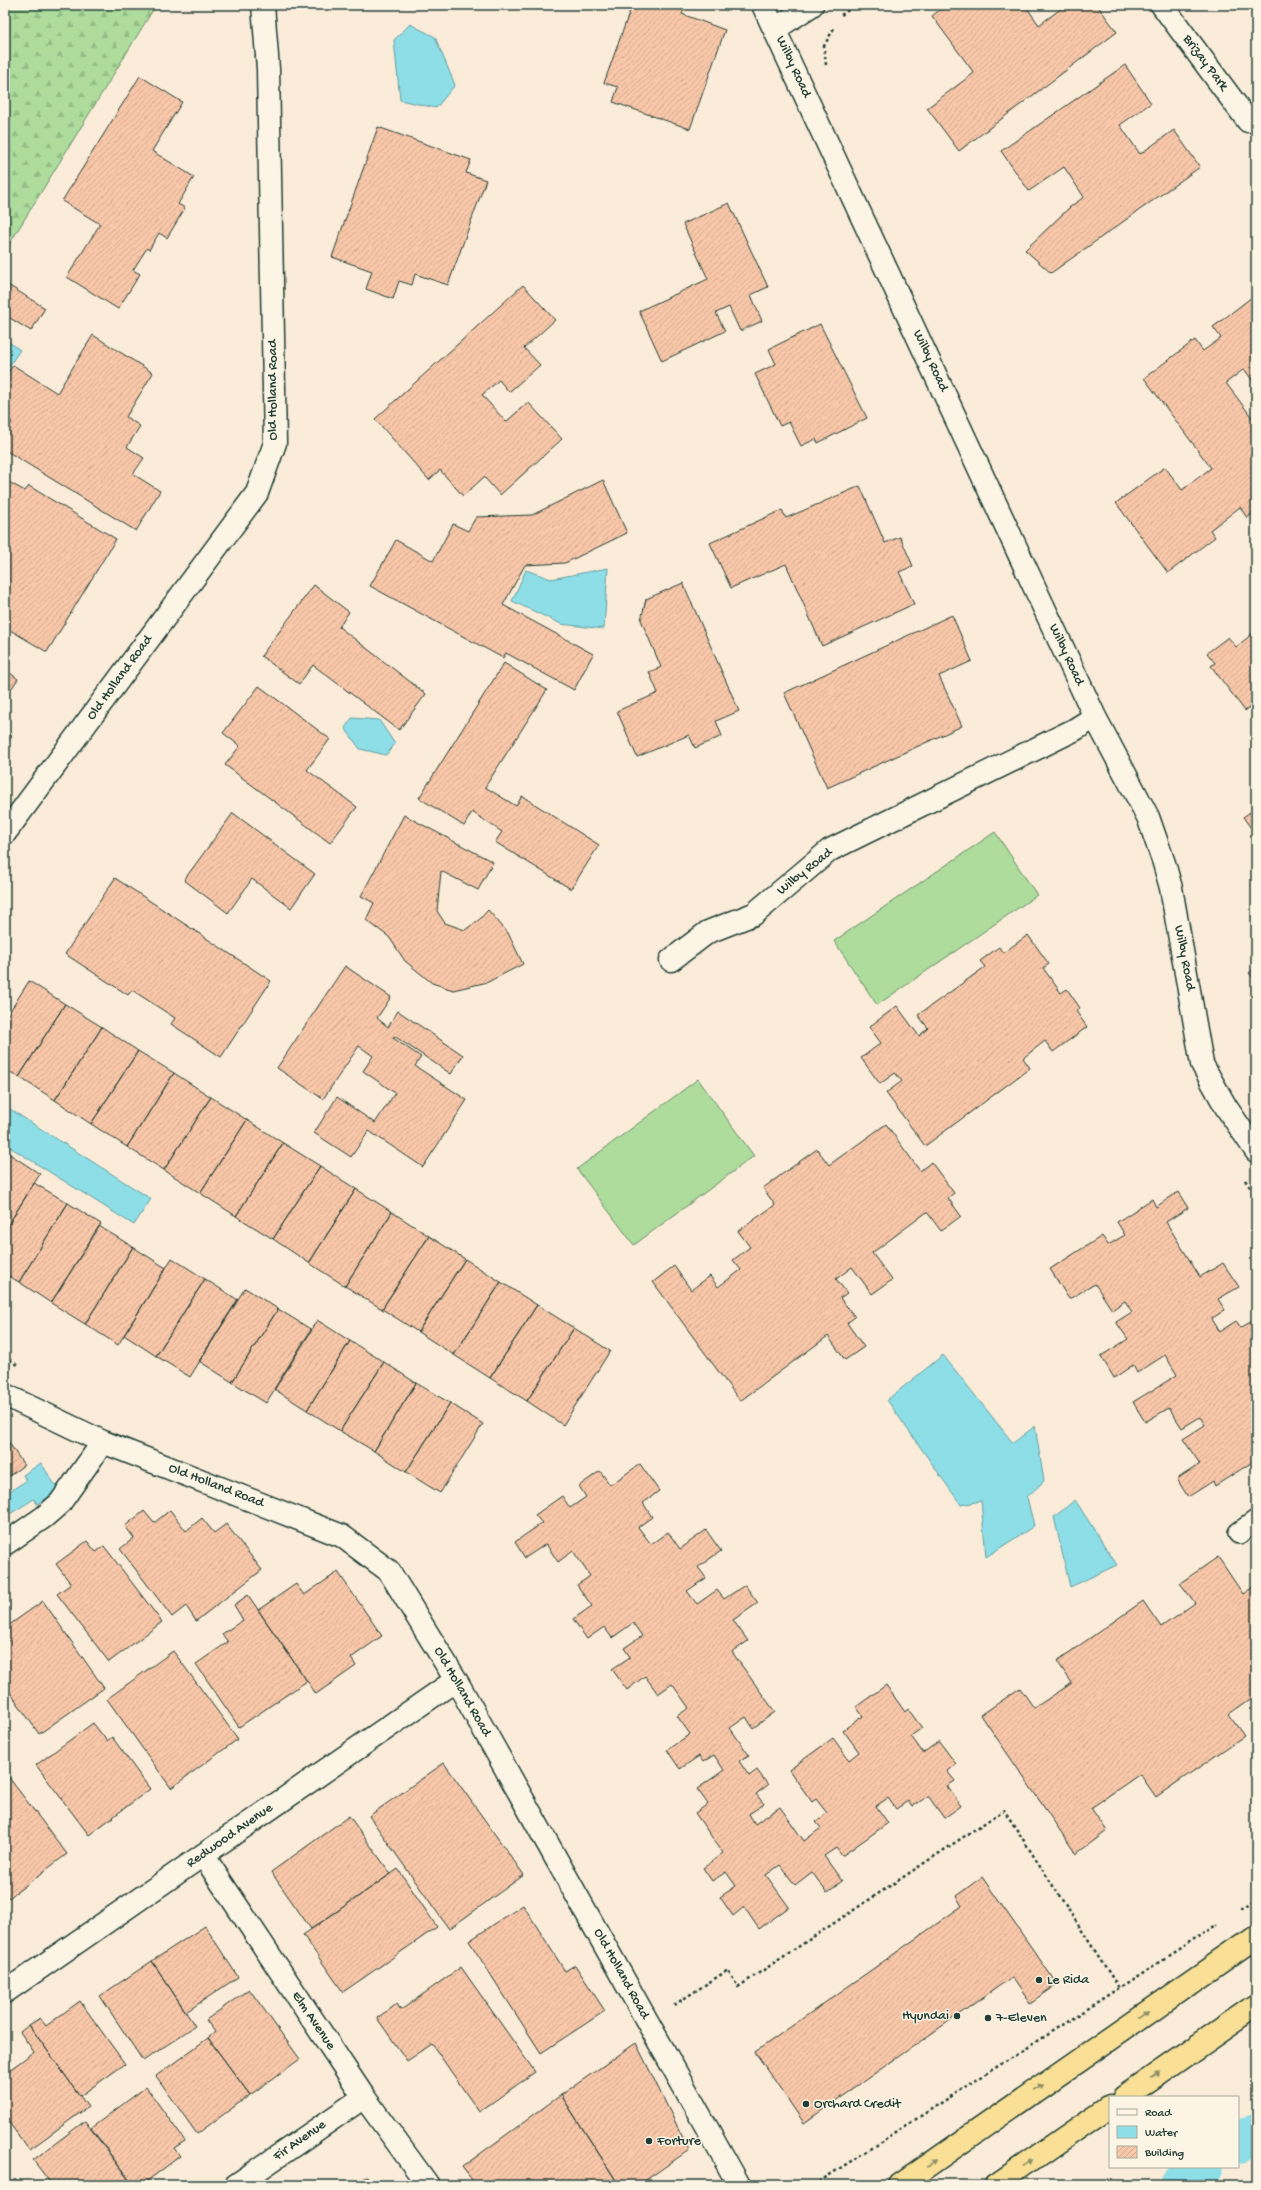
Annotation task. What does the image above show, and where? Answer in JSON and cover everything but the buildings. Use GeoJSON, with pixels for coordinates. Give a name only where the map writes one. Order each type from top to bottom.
{"type":"FeatureCollection","features":[{"type":"Feature","properties":{"kind":"highway"},"geometry":{"type":"LineString","coordinates":[[900,2185],[1256,1937]]}},
{"type":"Feature","properties":{"kind":"highway"},"geometry":{"type":"LineString","coordinates":[[1125,2096],[1256,2005]]}},
{"type":"Feature","properties":{"kind":"highway"},"geometry":{"type":"LineString","coordinates":[[996,2185],[1109,2107]]}},
{"type":"Feature","properties":{"kind":"street","name":"Old Holland Road"},"geometry":{"type":"LineString","coordinates":[[5,833],[257,492],[275,443],[268,69],[263,5]]}},
{"type":"Feature","properties":{"kind":"street","name":"Wilby Road"},"geometry":{"type":"LineString","coordinates":[[764,5],[1095,718],[1148,817],[1171,888],[1202,1064],[1226,1107],[1256,1151]]}},
{"type":"Feature","properties":{"kind":"street"},"geometry":{"type":"LineString","coordinates":[[775,29],[812,5]]}},
{"type":"Feature","properties":{"kind":"street","name":"Brizay Park"},"geometry":{"type":"LineString","coordinates":[[1162,5],[1248,121]]}},
{"type":"Feature","properties":{"kind":"street","name":"Wilby Road"},"geometry":{"type":"LineString","coordinates":[[671,960],[708,932],[754,914],[830,850],[1074,730],[1095,718]]}},
{"type":"Feature","properties":{"kind":"street","name":"Old Holland Road"},"geometry":{"type":"LineString","coordinates":[[5,1395],[103,1442],[342,1536],[389,1571],[456,1680],[739,2185]]}},
{"type":"Feature","properties":{"kind":"street"},"geometry":{"type":"LineString","coordinates":[[5,1544],[44,1517],[60,1502],[103,1442]]}},
{"type":"Feature","properties":{"kind":"street","name":"Redwood Avenue"},"geometry":{"type":"LineString","coordinates":[[5,1992],[456,1680]]}},
{"type":"Feature","properties":{"kind":"street","name":"Elm Avenue"},"geometry":{"type":"LineString","coordinates":[[203,1855],[364,2097],[428,2185]]}},
{"type":"Feature","properties":{"kind":"street","name":"Fir Avenue"},"geometry":{"type":"LineString","coordinates":[[236,2185],[364,2097]]}},
{"type":"Feature","properties":{"kind":"lane"},"geometry":{"type":"LineString","coordinates":[[1239,1533],[1256,1521]]}},
{"type":"Feature","properties":{"kind":"path"},"geometry":{"type":"LineString","coordinates":[[1244,1177],[1256,1196]]}},
{"type":"Feature","properties":{"kind":"path"},"geometry":{"type":"LineString","coordinates":[[672,2005],[728,1970],[738,1987],[1004,1810],[1119,1988]]}},
{"type":"Feature","properties":{"kind":"path"},"geometry":{"type":"LineString","coordinates":[[1236,1912],[1256,1899]]}},
{"type":"Feature","properties":{"kind":"path"},"geometry":{"type":"LineString","coordinates":[[814,2185],[1224,1920]]}},
{"type":"Feature","properties":{"kind":"green space"},"geometry":{"type":"Polygon","coordinates":[[[5,5],[156,5],[5,251],[5,5]]]}},
{"type":"Feature","properties":{"kind":"green space"},"geometry":{"type":"Polygon","coordinates":[[[995,832],[1037,895],[877,1005],[834,941],[995,832]]]}},
{"type":"Feature","properties":{"kind":"green space"},"geometry":{"type":"Polygon","coordinates":[[[698,1079],[754,1156],[634,1245],[577,1169],[698,1079]]]}},
{"type":"Feature","properties":{"kind":"water"},"geometry":{"type":"Polygon","coordinates":[[[410,24],[435,37],[455,85],[436,108],[400,100],[394,40],[410,24]]]}},
{"type":"Feature","properties":{"kind":"water"},"geometry":{"type":"Polygon","coordinates":[[[5,339],[20,350],[5,372],[5,339]]]}},
{"type":"Feature","properties":{"kind":"water"},"geometry":{"type":"Polygon","coordinates":[[[608,568],[604,629],[561,624],[512,601],[526,570],[551,579],[608,568]]]}},
{"type":"Feature","properties":{"kind":"water"},"geometry":{"type":"Polygon","coordinates":[[[352,718],[379,720],[395,744],[386,755],[360,749],[345,728],[352,718]]]}},
{"type":"Feature","properties":{"kind":"water"},"geometry":{"type":"Polygon","coordinates":[[[5,1106],[151,1199],[134,1225],[5,1144],[5,1106]]]}},
{"type":"Feature","properties":{"kind":"water"},"geometry":{"type":"Polygon","coordinates":[[[943,1355],[1013,1443],[1035,1426],[1044,1481],[1027,1497],[1034,1526],[986,1557],[981,1501],[961,1505],[887,1400],[943,1355]]]}},
{"type":"Feature","properties":{"kind":"water"},"geometry":{"type":"Polygon","coordinates":[[[41,1463],[59,1491],[37,1504],[34,1499],[10,1514],[5,1505],[5,1494],[26,1481],[23,1475],[41,1463]]]}},
{"type":"Feature","properties":{"kind":"water"},"geometry":{"type":"Polygon","coordinates":[[[1075,1500],[1117,1565],[1070,1587],[1054,1517],[1075,1500]]]}},
{"type":"Feature","properties":{"kind":"waterway"},"geometry":{"type":"LineString","coordinates":[[1239,2143],[1256,2131]]}},
{"type":"Feature","properties":{"kind":"waterway"},"geometry":{"type":"LineString","coordinates":[[1180,2185],[1204,2168]]}},
{"type":"Feature","properties":{"kind":"place","name":"Le Rida"},"geometry":{"type":"Point","coordinates":[1039,1980]}},
{"type":"Feature","properties":{"kind":"place","name":"Hyundai"},"geometry":{"type":"Point","coordinates":[957,2016]}},
{"type":"Feature","properties":{"kind":"place","name":"7-Eleven"},"geometry":{"type":"Point","coordinates":[988,2018]}},
{"type":"Feature","properties":{"kind":"place","name":"Orchard Credit"},"geometry":{"type":"Point","coordinates":[806,2104]}},
{"type":"Feature","properties":{"kind":"place","name":"Forture"},"geometry":{"type":"Point","coordinates":[649,2141]}}]}
